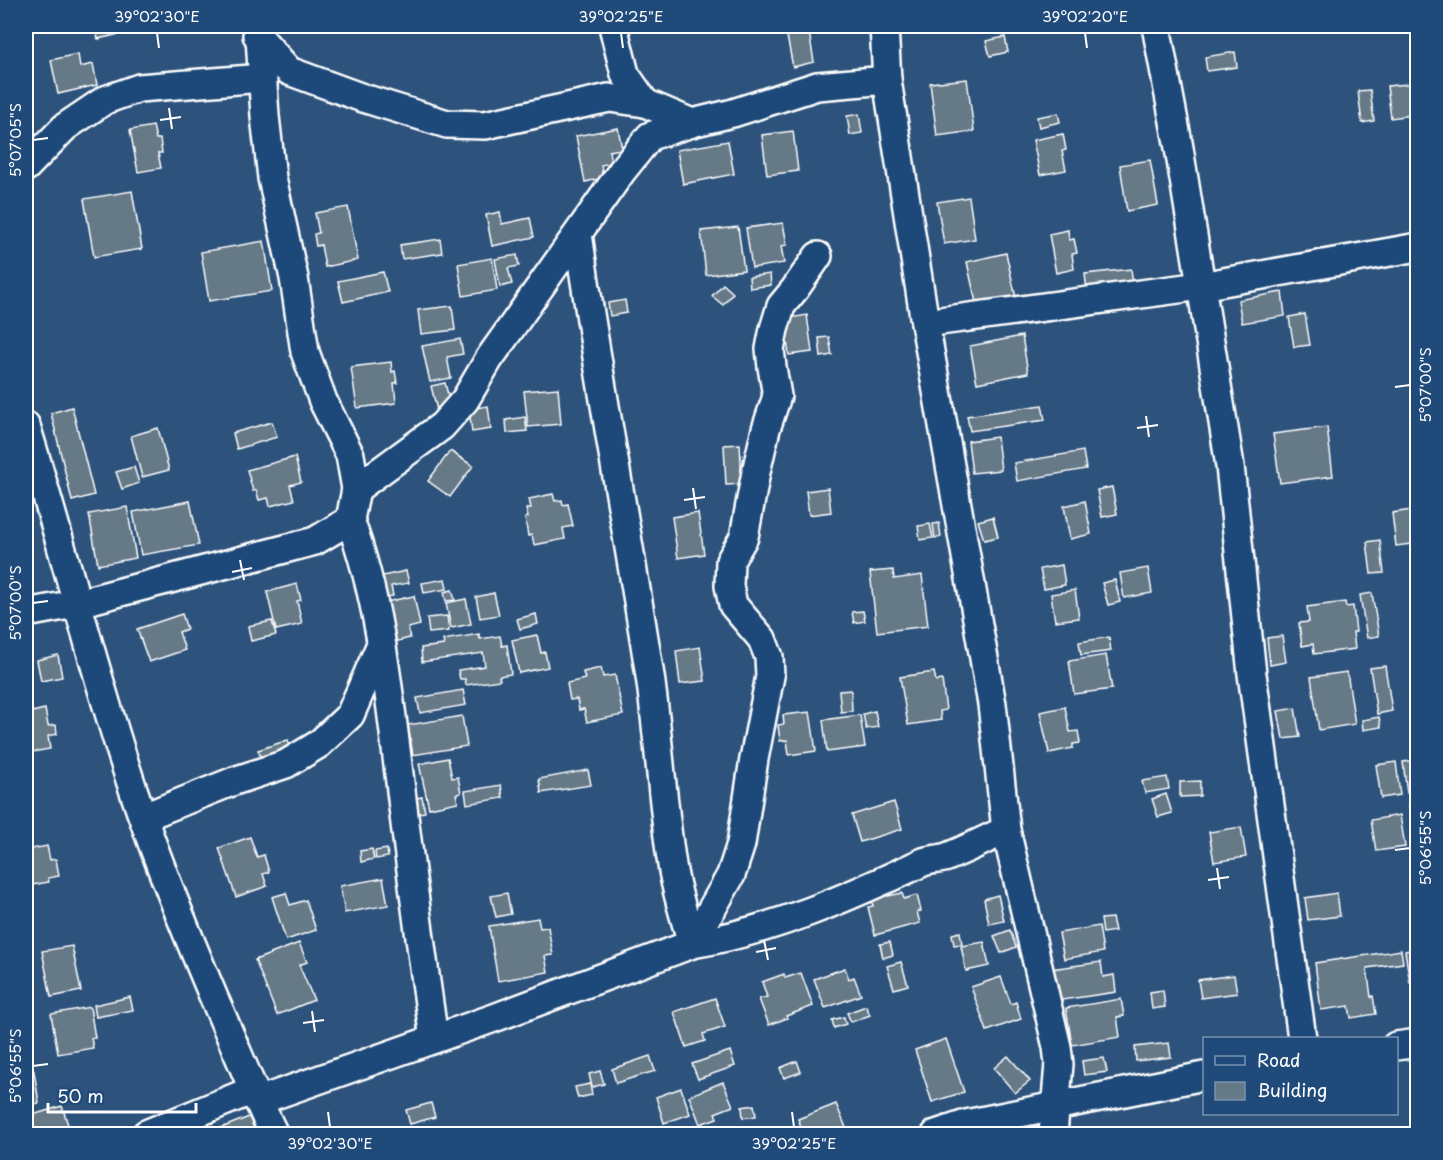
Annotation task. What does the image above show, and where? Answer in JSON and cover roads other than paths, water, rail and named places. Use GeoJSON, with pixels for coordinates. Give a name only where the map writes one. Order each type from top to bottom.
{"type":"FeatureCollection","features":[{"type":"Feature","properties":{"kind":"street"},"geometry":{"type":"LineString","coordinates":[[613,26],[625,74],[645,103]]}},
{"type":"Feature","properties":{"kind":"street"},"geometry":{"type":"LineString","coordinates":[[884,26],[887,80],[925,323],[992,704],[1006,830],[1057,1047],[1059,1064],[1053,1134]]}},
{"type":"Feature","properties":{"kind":"street"},"geometry":{"type":"LineString","coordinates":[[1156,26],[1230,466],[1252,674],[1302,1037]]}},
{"type":"Feature","properties":{"kind":"street"},"geometry":{"type":"LineString","coordinates":[[253,31],[289,71],[360,98],[447,124],[485,125],[609,98],[645,103],[692,123]]}},
{"type":"Feature","properties":{"kind":"street"},"geometry":{"type":"LineString","coordinates":[[253,31],[263,78],[272,178],[294,278],[304,352],[323,401],[350,455],[356,489],[350,520],[363,554],[388,678],[413,890],[434,1039]]}},
{"type":"Feature","properties":{"kind":"street"},"geometry":{"type":"LineString","coordinates":[[26,166],[65,127],[105,100],[140,88],[263,78]]}},
{"type":"Feature","properties":{"kind":"street"},"geometry":{"type":"LineString","coordinates":[[356,489],[442,426],[465,400],[489,358],[650,136],[817,86],[887,80]]}},
{"type":"Feature","properties":{"kind":"street"},"geometry":{"type":"LineString","coordinates":[[578,234],[594,350],[620,487],[650,680],[672,868],[692,944]]}},
{"type":"Feature","properties":{"kind":"street"},"geometry":{"type":"LineString","coordinates":[[925,323],[1201,286],[1418,247]]}},
{"type":"Feature","properties":{"kind":"street"},"geometry":{"type":"LineString","coordinates":[[692,944],[731,875],[741,844],[770,676],[769,657],[762,639],[733,605],[729,586],[730,561],[744,537],[766,429],[777,396],[770,349],[774,329],[781,306],[818,256]]}},
{"type":"Feature","properties":{"kind":"street"},"geometry":{"type":"LineString","coordinates":[[26,426],[60,541],[75,604],[144,817],[176,908],[274,1134]]}},
{"type":"Feature","properties":{"kind":"street"},"geometry":{"type":"LineString","coordinates":[[26,613],[75,604],[315,541],[350,520]]}},
{"type":"Feature","properties":{"kind":"street"},"geometry":{"type":"LineString","coordinates":[[144,817],[234,781],[286,764],[319,744],[350,715],[381,644]]}},
{"type":"Feature","properties":{"kind":"street"},"geometry":{"type":"LineString","coordinates":[[146,1134],[434,1039],[692,944],[774,926],[899,875],[924,862],[945,858],[1006,830]]}},
{"type":"Feature","properties":{"kind":"street"},"geometry":{"type":"LineString","coordinates":[[1398,1046],[1418,1043]]}},
{"type":"Feature","properties":{"kind":"street"},"geometry":{"type":"LineString","coordinates":[[936,1134],[966,1124],[1203,1076]]}}]}
